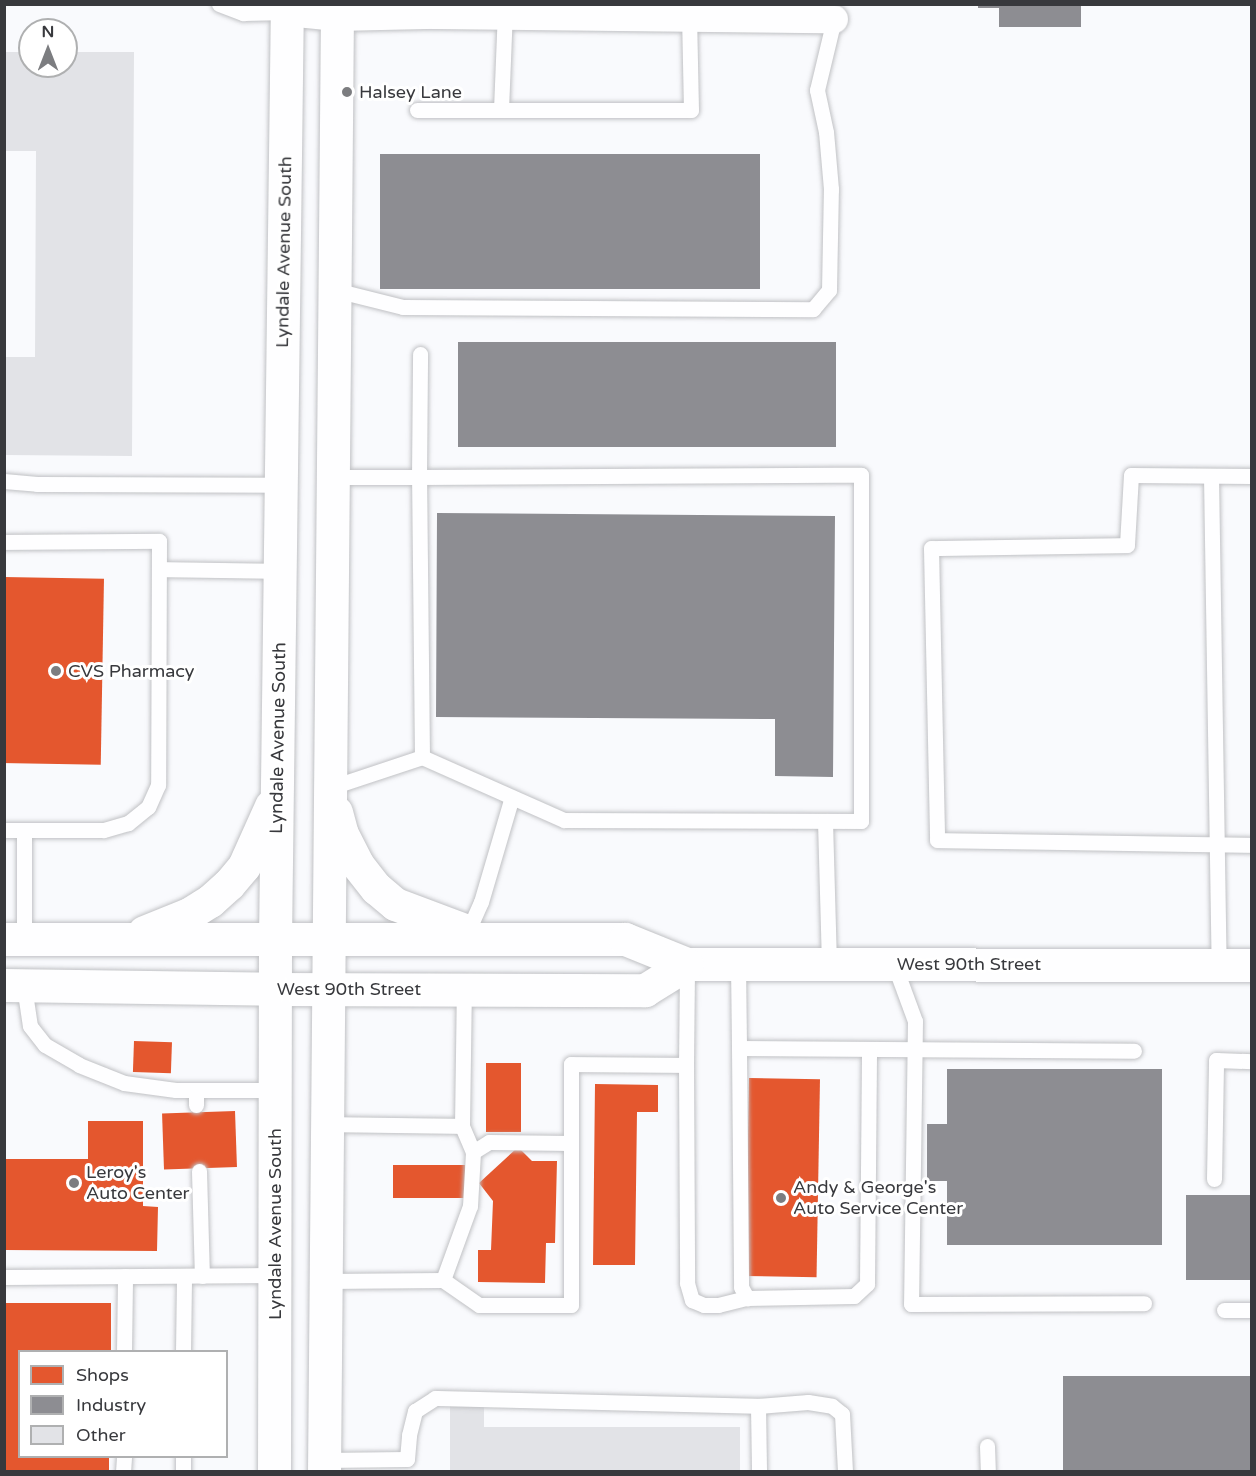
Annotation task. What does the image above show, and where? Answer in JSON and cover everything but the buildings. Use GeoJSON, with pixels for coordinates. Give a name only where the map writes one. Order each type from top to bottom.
{"type":"FeatureCollection","features":[{"type":"Feature","properties":{"kind":"main road","name":"Lyndale Avenue South"},"geometry":{"type":"LineString","coordinates":[[274,1472],[274,989],[287,8]]}},
{"type":"Feature","properties":{"kind":"main road"},"geometry":{"type":"LineString","coordinates":[[324,1466],[337,11]]}},
{"type":"Feature","properties":{"kind":"main road"},"geometry":{"type":"LineString","coordinates":[[329,788],[342,834],[357,864],[376,888],[395,904],[481,935]]}},
{"type":"Feature","properties":{"kind":"main road"},"geometry":{"type":"LineString","coordinates":[[129,938],[189,914],[210,901],[229,884],[244,866],[277,790]]}},
{"type":"Feature","properties":{"kind":"main road","name":"West 90th Street"},"geometry":{"type":"LineString","coordinates":[[14,939],[328,940],[481,935],[625,939],[687,964],[1251,965]]}},
{"type":"Feature","properties":{"kind":"main road","name":"West 90th Street"},"geometry":{"type":"LineString","coordinates":[[14,985],[274,989],[645,990],[687,964]]}},
{"type":"Feature","properties":{"kind":"street"},"geometry":{"type":"LineString","coordinates":[[287,8],[337,11],[505,10],[689,18],[834,19]]}},
{"type":"Feature","properties":{"kind":"lane"},"geometry":{"type":"LineString","coordinates":[[219,4],[243,13],[287,8]]}},
{"type":"Feature","properties":{"kind":"lane"},"geometry":{"type":"LineString","coordinates":[[501,110],[505,10]]}},
{"type":"Feature","properties":{"kind":"lane"},"geometry":{"type":"LineString","coordinates":[[417,110],[691,110],[689,18]]}},
{"type":"Feature","properties":{"kind":"lane"},"geometry":{"type":"LineString","coordinates":[[335,290],[403,306],[813,309],[829,290],[831,189],[826,132],[817,90],[834,19]]}},
{"type":"Feature","properties":{"kind":"lane"},"geometry":{"type":"LineString","coordinates":[[420,354],[422,757]]}},
{"type":"Feature","properties":{"kind":"lane"},"geometry":{"type":"LineString","coordinates":[[329,788],[422,757],[564,820],[861,821],[861,475],[333,477]]}},
{"type":"Feature","properties":{"kind":"lane"},"geometry":{"type":"LineString","coordinates":[[1251,476],[1131,475],[1127,545],[931,548],[937,840],[1251,845]]}},
{"type":"Feature","properties":{"kind":"lane"},"geometry":{"type":"LineString","coordinates":[[1211,476],[1219,845],[1219,965]]}},
{"type":"Feature","properties":{"kind":"lane"},"geometry":{"type":"LineString","coordinates":[[4,481],[37,484],[281,485]]}},
{"type":"Feature","properties":{"kind":"lane"},"geometry":{"type":"LineString","coordinates":[[4,542],[159,541],[158,785],[148,807],[128,823],[103,830],[4,830]]}},
{"type":"Feature","properties":{"kind":"lane"},"geometry":{"type":"LineString","coordinates":[[159,569],[280,571]]}},
{"type":"Feature","properties":{"kind":"lane"},"geometry":{"type":"LineString","coordinates":[[481,935],[481,902],[512,796]]}},
{"type":"Feature","properties":{"kind":"lane"},"geometry":{"type":"LineString","coordinates":[[825,821],[829,964]]}},
{"type":"Feature","properties":{"kind":"lane"},"geometry":{"type":"LineString","coordinates":[[14,939],[24,830]]}},
{"type":"Feature","properties":{"kind":"lane"},"geometry":{"type":"LineString","coordinates":[[687,964],[687,1282],[692,1300],[704,1305],[718,1305],[747,1298],[854,1296],[867,1284],[869,1050]]}},
{"type":"Feature","properties":{"kind":"lane"},"geometry":{"type":"LineString","coordinates":[[738,964],[741,1287],[747,1298]]}},
{"type":"Feature","properties":{"kind":"lane"},"geometry":{"type":"LineString","coordinates":[[894,964],[915,1021],[911,1304],[1144,1303]]}},
{"type":"Feature","properties":{"kind":"lane"},"geometry":{"type":"LineString","coordinates":[[14,985],[30,1026],[45,1045],[79,1065],[124,1083],[196,1097],[274,1090]]}},
{"type":"Feature","properties":{"kind":"lane"},"geometry":{"type":"LineString","coordinates":[[443,1280],[470,1206],[473,1152],[462,1126],[464,989]]}},
{"type":"Feature","properties":{"kind":"lane"},"geometry":{"type":"LineString","coordinates":[[739,1048],[1134,1051]]}},
{"type":"Feature","properties":{"kind":"lane"},"geometry":{"type":"LineString","coordinates":[[1214,1179],[1216,1060],[1251,1061]]}},
{"type":"Feature","properties":{"kind":"lane"},"geometry":{"type":"LineString","coordinates":[[325,1281],[443,1280],[479,1305],[571,1305],[570,1064],[686,1065]]}},
{"type":"Feature","properties":{"kind":"lane"},"geometry":{"type":"LineString","coordinates":[[327,1124],[462,1126]]}},
{"type":"Feature","properties":{"kind":"lane"},"geometry":{"type":"LineString","coordinates":[[473,1152],[489,1142],[571,1143]]}},
{"type":"Feature","properties":{"kind":"lane"},"geometry":{"type":"LineString","coordinates":[[199,1171],[202,1276]]}},
{"type":"Feature","properties":{"kind":"lane"},"geometry":{"type":"LineString","coordinates":[[4,1277],[274,1275]]}},
{"type":"Feature","properties":{"kind":"lane"},"geometry":{"type":"LineString","coordinates":[[124,1350],[125,1276]]}},
{"type":"Feature","properties":{"kind":"lane"},"geometry":{"type":"LineString","coordinates":[[183,1350],[184,1276]]}},
{"type":"Feature","properties":{"kind":"lane"},"geometry":{"type":"LineString","coordinates":[[1224,1310],[1251,1310]]}},
{"type":"Feature","properties":{"kind":"lane"},"geometry":{"type":"LineString","coordinates":[[324,1466],[408,1465],[409,1435],[415,1411],[435,1398],[758,1406],[808,1402],[832,1406],[842,1414],[845,1472]]}},
{"type":"Feature","properties":{"kind":"lane"},"geometry":{"type":"LineString","coordinates":[[758,1406],[759,1472]]}},
{"type":"Feature","properties":{"kind":"lane"},"geometry":{"type":"LineString","coordinates":[[987,1446],[988,1472]]}},
{"type":"Feature","properties":{"kind":"place","name":"Halsey Lane"},"geometry":{"type":"Point","coordinates":[347,92]}},
{"type":"Feature","properties":{"kind":"place","name":"CVS Pharmacy"},"geometry":{"type":"Point","coordinates":[56,671]}},
{"type":"Feature","properties":{"kind":"place","name":"Leroy's Auto Center"},"geometry":{"type":"Point","coordinates":[74,1183]}},
{"type":"Feature","properties":{"kind":"place","name":"Andy & George's Auto Service Center"},"geometry":{"type":"Point","coordinates":[781,1198]}}]}
